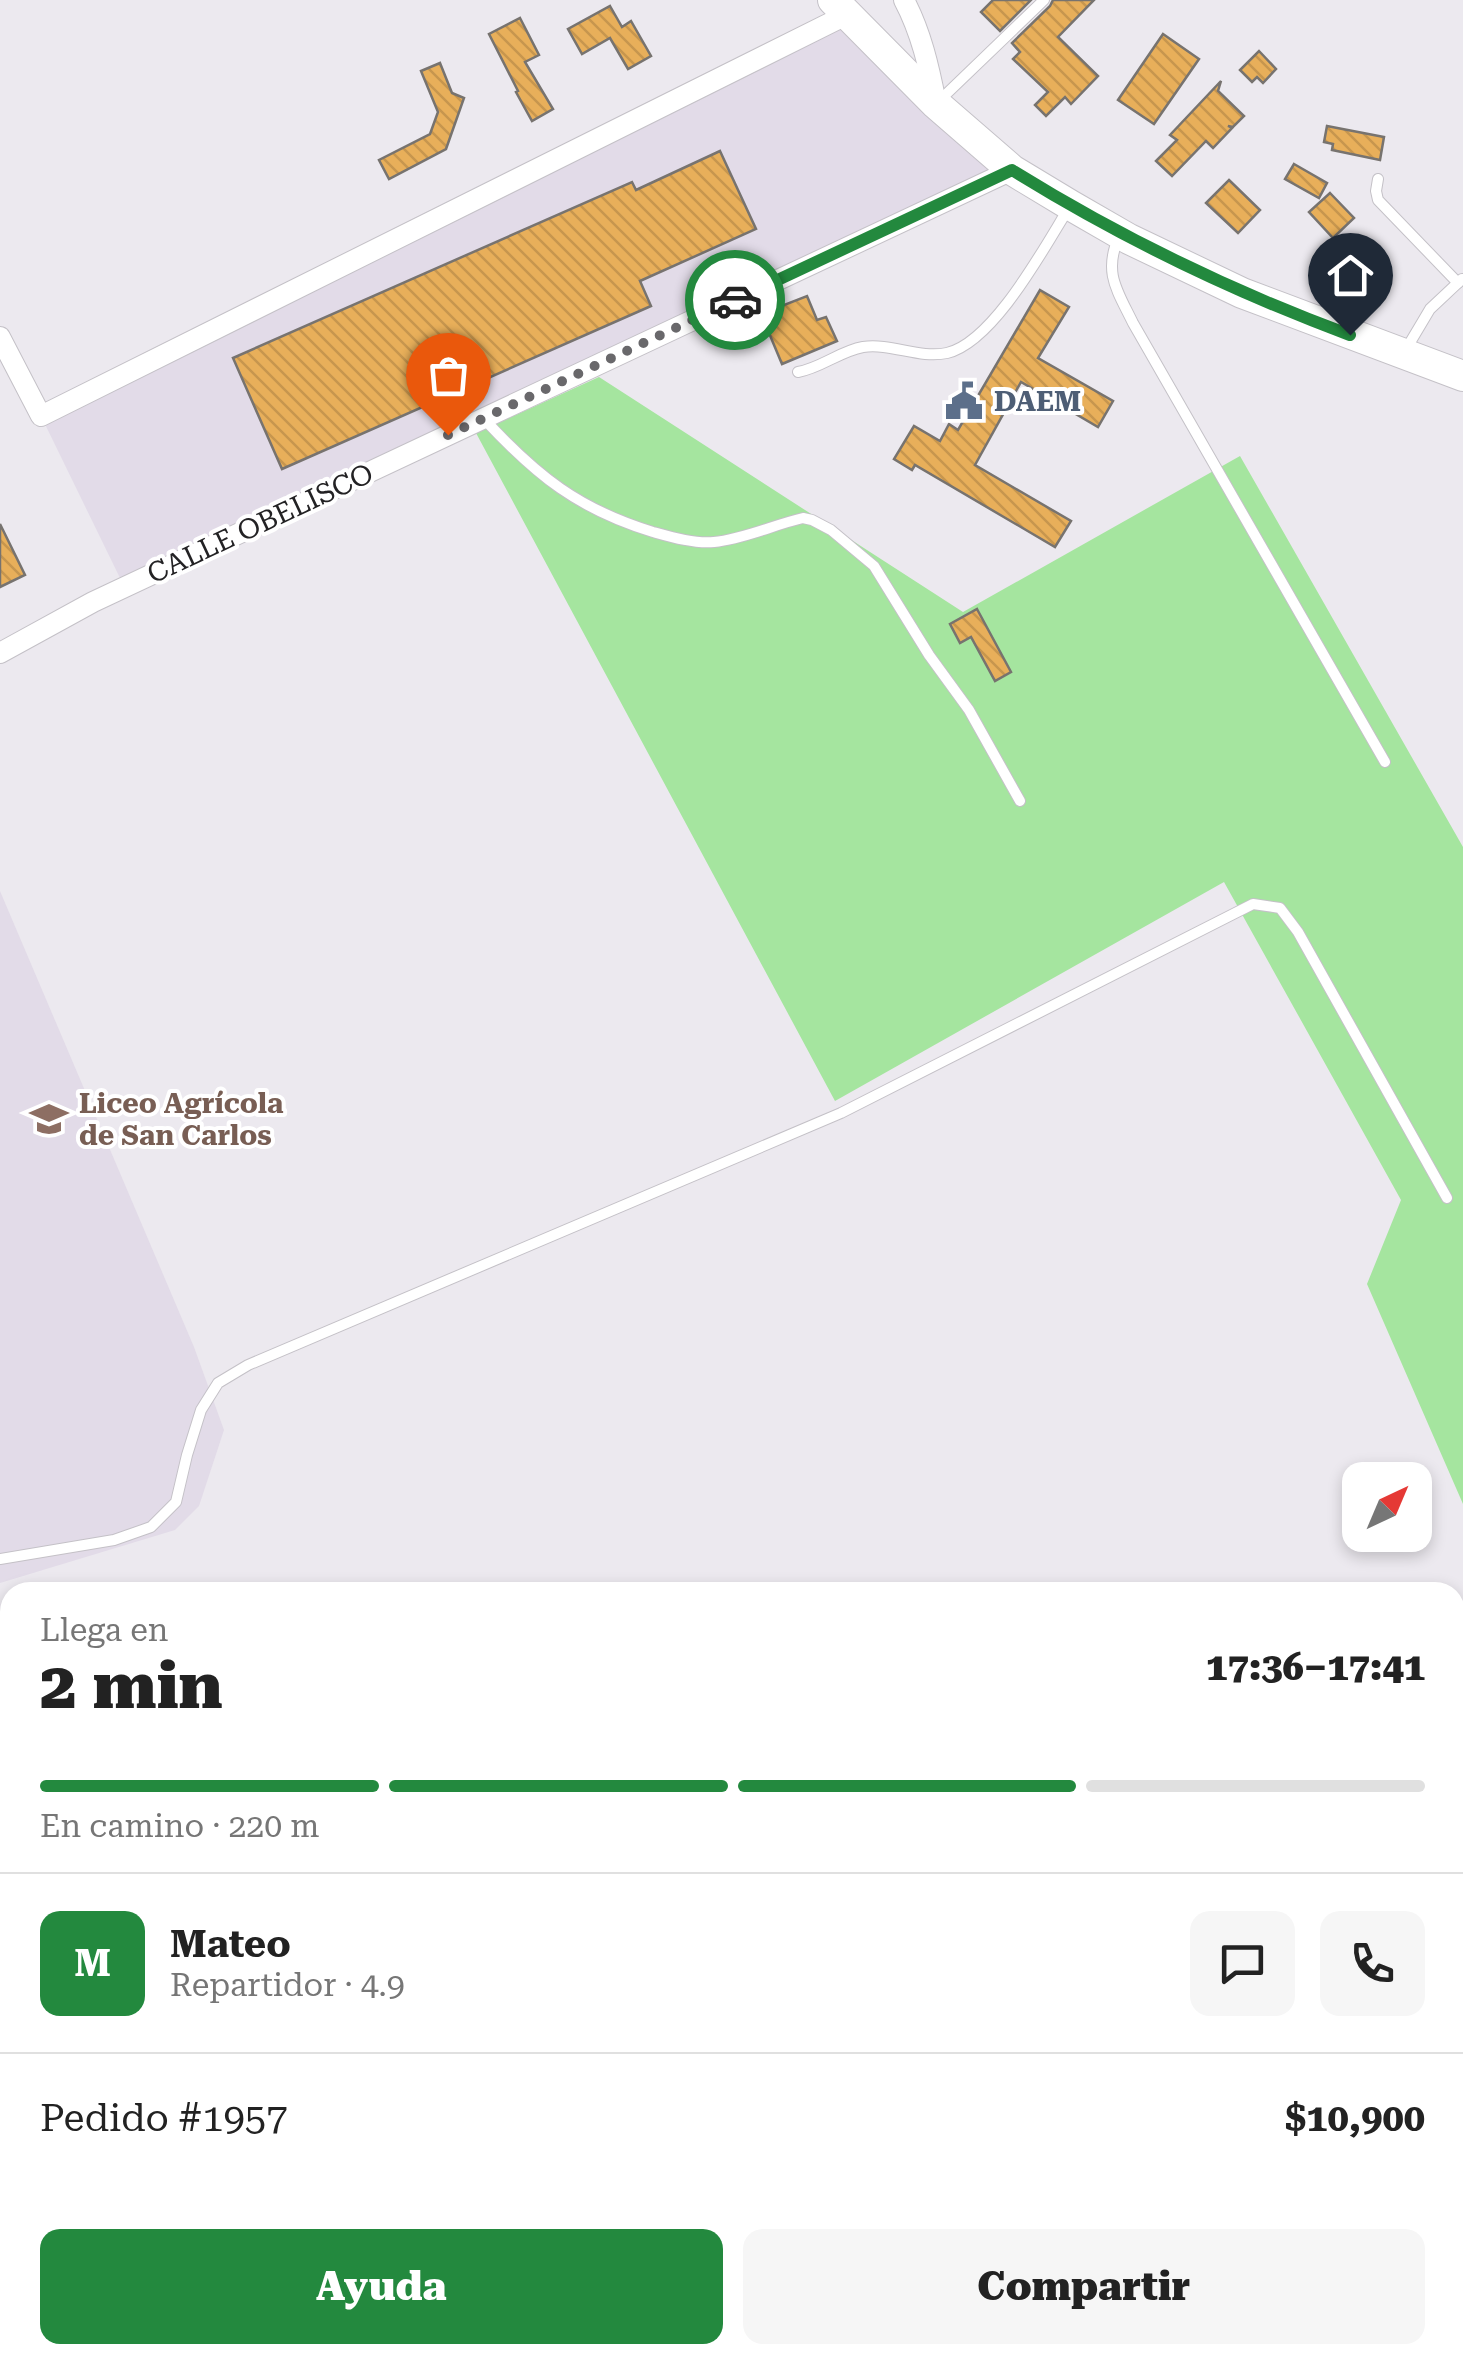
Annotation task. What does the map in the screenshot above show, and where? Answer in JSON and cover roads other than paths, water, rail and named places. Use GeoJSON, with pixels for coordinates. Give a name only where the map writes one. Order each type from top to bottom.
{"type":"FeatureCollection","features":[{"type":"Feature","properties":{"kind":"main road"},"geometry":{"type":"LineString","coordinates":[[840,7],[936,104],[1012,170],[1070,205],[1120,234],[1242,293],[1463,376]]}},
{"type":"Feature","properties":{"kind":"street"},"geometry":{"type":"LineString","coordinates":[[904,0],[928,64],[936,104]]}},
{"type":"Feature","properties":{"kind":"street"},"geometry":{"type":"LineString","coordinates":[[0,337],[41,416],[840,7]]}},
{"type":"Feature","properties":{"kind":"street","name":"CALLE OBELISCO"},"geometry":{"type":"LineString","coordinates":[[0,652],[94,602],[1012,170]]}},
{"type":"Feature","properties":{"kind":"lane"},"geometry":{"type":"LineString","coordinates":[[936,104],[1044,0]]}},
{"type":"Feature","properties":{"kind":"lane"},"geometry":{"type":"LineString","coordinates":[[1378,178],[1378,200],[1461,280],[1430,309],[1404,353]]}},
{"type":"Feature","properties":{"kind":"lane"},"geometry":{"type":"LineString","coordinates":[[798,372],[864,347],[893,348],[926,356],[952,352],[981,333],[996,317],[1070,205]]}},
{"type":"Feature","properties":{"kind":"lane"},"geometry":{"type":"LineString","coordinates":[[1120,234],[1110,256],[1112,277],[1133,323],[1384,762]]}},
{"type":"Feature","properties":{"kind":"lane"},"geometry":{"type":"LineString","coordinates":[[483,418],[512,450],[560,490],[619,521],[668,536],[712,542],[803,518],[831,530],[874,566],[929,655],[969,710],[1020,801]]}},
{"type":"Feature","properties":{"kind":"lane"},"geometry":{"type":"LineString","coordinates":[[0,1559],[114,1540],[151,1528],[176,1502],[201,1410],[218,1383],[248,1366],[841,1114],[1253,904],[1280,908],[1298,932],[1447,1198]]}},
{"type":"Feature","properties":{"kind":"place","name":"DAEM"},"geometry":{"type":"Point","coordinates":[964,401]}},
{"type":"Feature","properties":{"kind":"place","name":"Liceo Agrícola de San Carlos"},"geometry":{"type":"Point","coordinates":[49,1119]}}]}
